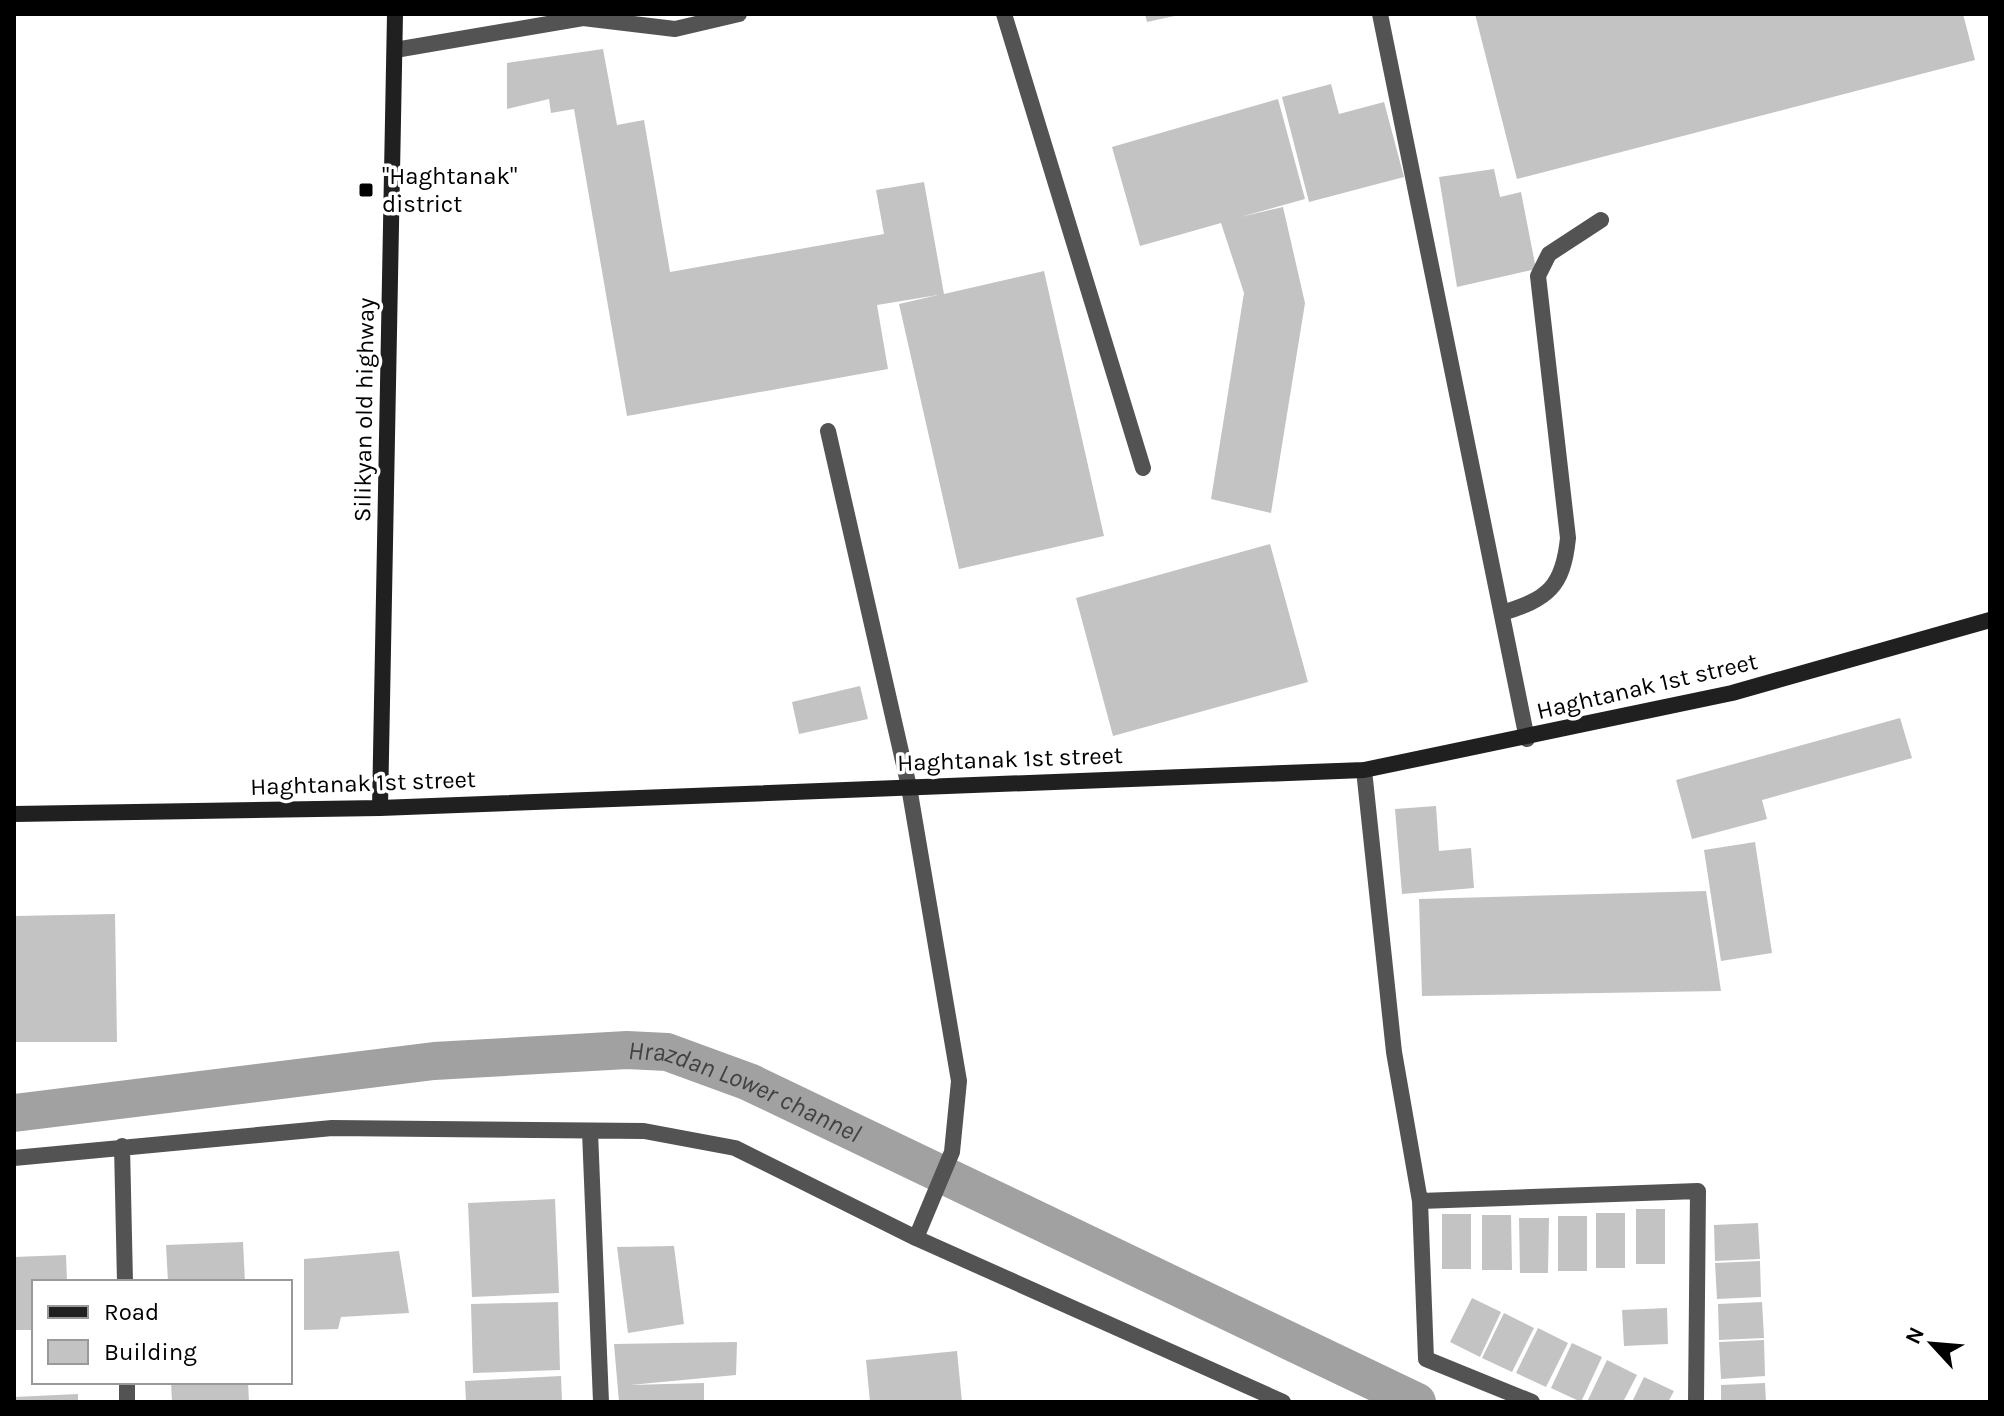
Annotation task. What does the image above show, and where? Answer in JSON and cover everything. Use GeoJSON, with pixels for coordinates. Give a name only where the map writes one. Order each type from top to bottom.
{"type":"FeatureCollection","features":[{"type":"Feature","properties":{"kind":"main road","name":"Silikyan old highway"},"geometry":{"type":"LineString","coordinates":[[380,808],[395,14]]}},
{"type":"Feature","properties":{"kind":"main road","name":"Haghtanak 1st street"},"geometry":{"type":"LineString","coordinates":[[14,814],[380,808],[1364,770],[1527,739],[1732,693],[1990,620]]}},
{"type":"Feature","properties":{"kind":"street"},"geometry":{"type":"LineString","coordinates":[[395,50],[583,18],[675,29],[739,14]]}},
{"type":"Feature","properties":{"kind":"street"},"geometry":{"type":"LineString","coordinates":[[1004,14],[1143,468]]}},
{"type":"Feature","properties":{"kind":"street"},"geometry":{"type":"LineString","coordinates":[[1380,14],[1527,739]]}},
{"type":"Feature","properties":{"kind":"street"},"geometry":{"type":"LineString","coordinates":[[1502,613],[1536,602],[1553,587],[1565,566],[1568,538],[1538,276],[1549,254],[1601,220]]}},
{"type":"Feature","properties":{"kind":"street"},"geometry":{"type":"LineString","coordinates":[[828,431],[909,787],[959,1081],[952,1152],[916,1238]]}},
{"type":"Feature","properties":{"kind":"street"},"geometry":{"type":"LineString","coordinates":[[1364,770],[1394,1052],[1420,1201],[1426,1359],[1532,1402]]}},
{"type":"Feature","properties":{"kind":"street"},"geometry":{"type":"LineString","coordinates":[[14,1158],[332,1128],[644,1131],[735,1148],[916,1238],[1283,1402]]}},
{"type":"Feature","properties":{"kind":"street"},"geometry":{"type":"LineString","coordinates":[[590,1132],[601,1402]]}},
{"type":"Feature","properties":{"kind":"street"},"geometry":{"type":"LineString","coordinates":[[122,1146],[125,1280]]}},
{"type":"Feature","properties":{"kind":"street"},"geometry":{"type":"LineString","coordinates":[[1420,1201],[1698,1191],[1696,1402]]}},
{"type":"Feature","properties":{"kind":"building"},"geometry":{"type":"Polygon","coordinates":[[[1145,14],[1178,14],[1179,15],[1147,22],[1145,14]]]}},
{"type":"Feature","properties":{"kind":"building"},"geometry":{"type":"Polygon","coordinates":[[[1475,14],[1963,14],[1975,60],[1517,179],[1475,14]]]}},
{"type":"Feature","properties":{"kind":"building"},"geometry":{"type":"Polygon","coordinates":[[[603,49],[617,125],[644,120],[670,272],[884,234],[876,190],[924,182],[944,294],[1044,271],[1104,536],[959,569],[899,304],[938,295],[877,305],[888,369],[627,416],[574,109],[551,113],[549,99],[507,109],[507,63],[603,49]]]}},
{"type":"Feature","properties":{"kind":"building"},"geometry":{"type":"Polygon","coordinates":[[[1331,84],[1339,114],[1384,102],[1404,177],[1309,202],[1282,97],[1331,84]]]}},
{"type":"Feature","properties":{"kind":"building"},"geometry":{"type":"Polygon","coordinates":[[[1278,99],[1305,199],[1240,217],[1283,207],[1305,303],[1271,513],[1211,499],[1244,293],[1221,223],[1140,246],[1112,147],[1278,99]]]}},
{"type":"Feature","properties":{"kind":"building"},"geometry":{"type":"Polygon","coordinates":[[[1494,169],[1500,197],[1521,192],[1536,269],[1457,287],[1439,177],[1494,169]]]}},
{"type":"Feature","properties":{"kind":"building"},"geometry":{"type":"Polygon","coordinates":[[[1270,544],[1308,682],[1113,736],[1076,598],[1270,544]]]}},
{"type":"Feature","properties":{"kind":"building"},"geometry":{"type":"Polygon","coordinates":[[[860,686],[868,719],[799,734],[792,702],[860,686]]]}},
{"type":"Feature","properties":{"kind":"building"},"geometry":{"type":"Polygon","coordinates":[[[1900,718],[1912,758],[1762,800],[1767,819],[1692,839],[1676,780],[1900,718]]]}},
{"type":"Feature","properties":{"kind":"building"},"geometry":{"type":"Polygon","coordinates":[[[1436,806],[1439,851],[1471,848],[1474,888],[1402,894],[1395,809],[1436,806]]]}},
{"type":"Feature","properties":{"kind":"building"},"geometry":{"type":"Polygon","coordinates":[[[1755,842],[1772,953],[1721,961],[1704,850],[1755,842]]]}},
{"type":"Feature","properties":{"kind":"building"},"geometry":{"type":"Polygon","coordinates":[[[1706,891],[1721,991],[1422,996],[1419,899],[1706,891]]]}},
{"type":"Feature","properties":{"kind":"building"},"geometry":{"type":"Polygon","coordinates":[[[115,914],[117,1042],[16,1042],[15,916],[115,914]]]}},
{"type":"Feature","properties":{"kind":"building"},"geometry":{"type":"Polygon","coordinates":[[[555,1199],[559,1293],[472,1297],[468,1203],[555,1199]]]}},
{"type":"Feature","properties":{"kind":"building"},"geometry":{"type":"Polygon","coordinates":[[[1636,1209],[1665,1209],[1665,1264],[1636,1264],[1636,1209]]]}},
{"type":"Feature","properties":{"kind":"building"},"geometry":{"type":"Polygon","coordinates":[[[1596,1213],[1625,1213],[1625,1268],[1596,1268],[1596,1213]]]}},
{"type":"Feature","properties":{"kind":"building"},"geometry":{"type":"Polygon","coordinates":[[[1442,1214],[1471,1214],[1471,1269],[1442,1269],[1442,1214]]]}},
{"type":"Feature","properties":{"kind":"building"},"geometry":{"type":"Polygon","coordinates":[[[1482,1215],[1511,1215],[1512,1270],[1482,1270],[1482,1215]]]}},
{"type":"Feature","properties":{"kind":"building"},"geometry":{"type":"Polygon","coordinates":[[[1558,1216],[1587,1216],[1587,1271],[1558,1271],[1558,1216]]]}},
{"type":"Feature","properties":{"kind":"building"},"geometry":{"type":"Polygon","coordinates":[[[1519,1218],[1549,1218],[1548,1273],[1520,1273],[1519,1218]]]}},
{"type":"Feature","properties":{"kind":"building"},"geometry":{"type":"Polygon","coordinates":[[[1758,1223],[1760,1259],[1715,1261],[1714,1225],[1758,1223]]]}},
{"type":"Feature","properties":{"kind":"building"},"geometry":{"type":"Polygon","coordinates":[[[243,1242],[245,1280],[168,1280],[166,1245],[243,1242]]]}},
{"type":"Feature","properties":{"kind":"building"},"geometry":{"type":"Polygon","coordinates":[[[674,1246],[684,1324],[628,1333],[617,1247],[674,1246]]]}},
{"type":"Feature","properties":{"kind":"building"},"geometry":{"type":"Polygon","coordinates":[[[399,1251],[409,1313],[341,1317],[338,1329],[304,1330],[304,1259],[399,1251]]]}},
{"type":"Feature","properties":{"kind":"building"},"geometry":{"type":"Polygon","coordinates":[[[66,1255],[67,1280],[32,1280],[32,1330],[14,1330],[14,1257],[66,1255]]]}},
{"type":"Feature","properties":{"kind":"building"},"geometry":{"type":"Polygon","coordinates":[[[1760,1261],[1761,1297],[1717,1299],[1715,1263],[1760,1261]]]}},
{"type":"Feature","properties":{"kind":"building"},"geometry":{"type":"Polygon","coordinates":[[[1472,1298],[1501,1312],[1480,1357],[1450,1342],[1472,1298]]]}},
{"type":"Feature","properties":{"kind":"building"},"geometry":{"type":"Polygon","coordinates":[[[558,1302],[560,1370],[473,1373],[471,1304],[558,1302]]]}},
{"type":"Feature","properties":{"kind":"building"},"geometry":{"type":"Polygon","coordinates":[[[1762,1302],[1764,1338],[1719,1340],[1718,1304],[1762,1302]]]}},
{"type":"Feature","properties":{"kind":"building"},"geometry":{"type":"Polygon","coordinates":[[[1667,1308],[1668,1344],[1624,1346],[1622,1310],[1667,1308]]]}},
{"type":"Feature","properties":{"kind":"building"},"geometry":{"type":"Polygon","coordinates":[[[1504,1313],[1534,1328],[1512,1372],[1482,1358],[1504,1313]]]}},
{"type":"Feature","properties":{"kind":"building"},"geometry":{"type":"Polygon","coordinates":[[[1538,1328],[1568,1343],[1546,1387],[1516,1373],[1538,1328]]]}},
{"type":"Feature","properties":{"kind":"building"},"geometry":{"type":"Polygon","coordinates":[[[1764,1340],[1765,1376],[1721,1379],[1719,1342],[1764,1340]]]}},
{"type":"Feature","properties":{"kind":"building"},"geometry":{"type":"Polygon","coordinates":[[[737,1342],[736,1375],[630,1385],[704,1383],[704,1402],[619,1402],[614,1344],[737,1342]]]}},
{"type":"Feature","properties":{"kind":"building"},"geometry":{"type":"Polygon","coordinates":[[[1572,1343],[1602,1357],[1581,1402],[1551,1388],[1572,1343]]]}},
{"type":"Feature","properties":{"kind":"building"},"geometry":{"type":"Polygon","coordinates":[[[957,1351],[962,1402],[870,1402],[866,1360],[957,1351]]]}},
{"type":"Feature","properties":{"kind":"building"},"geometry":{"type":"Polygon","coordinates":[[[1607,1360],[1637,1375],[1623,1402],[1587,1402],[1607,1360]]]}},
{"type":"Feature","properties":{"kind":"building"},"geometry":{"type":"Polygon","coordinates":[[[561,1376],[562,1402],[466,1402],[465,1381],[561,1376]]]}},
{"type":"Feature","properties":{"kind":"building"},"geometry":{"type":"Polygon","coordinates":[[[1644,1377],[1674,1391],[1668,1402],[1632,1402],[1644,1377]]]}},
{"type":"Feature","properties":{"kind":"building"},"geometry":{"type":"Polygon","coordinates":[[[1765,1383],[1766,1402],[1721,1402],[1721,1385],[1765,1383]]]}},
{"type":"Feature","properties":{"kind":"building"},"geometry":{"type":"Polygon","coordinates":[[[171,1384],[248,1384],[249,1402],[172,1402],[171,1384]]]}},
{"type":"Feature","properties":{"kind":"building"},"geometry":{"type":"Polygon","coordinates":[[[78,1394],[78,1402],[14,1402],[14,1397],[78,1394]]]}},
{"type":"Feature","properties":{"kind":"waterway","name":"Hrazdan Lower channel"},"geometry":{"type":"LineString","coordinates":[[14,1113],[434,1061],[627,1050],[667,1052],[749,1082],[1417,1402]]}},
{"type":"Feature","properties":{"kind":"place","name":"\"Haghtanak\" district"},"geometry":{"type":"Point","coordinates":[366,190]}}]}
